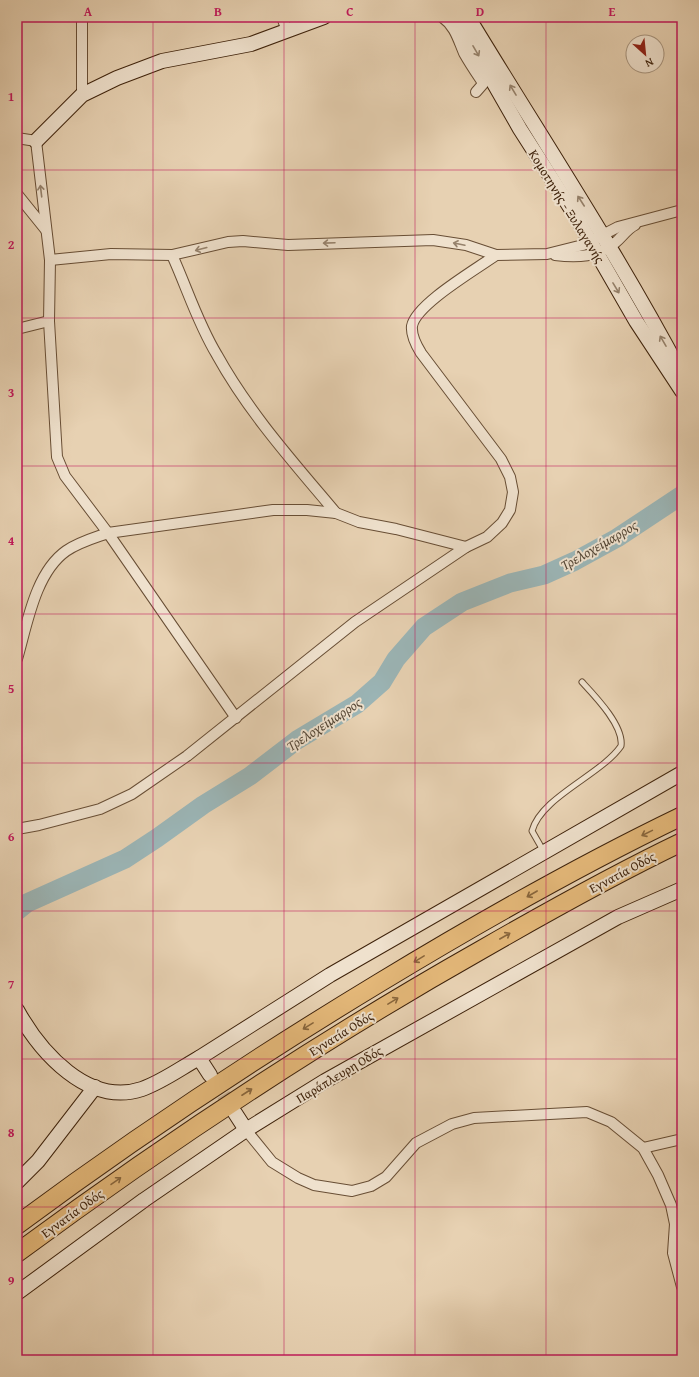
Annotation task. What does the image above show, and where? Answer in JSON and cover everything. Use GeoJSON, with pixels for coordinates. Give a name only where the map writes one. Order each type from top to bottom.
{"type":"FeatureCollection","features":[{"type":"Feature","properties":{"kind":"highway","name":"Εγνατία Οδός"},"geometry":{"type":"LineString","coordinates":[[17,1225],[144,1134],[226,1078],[330,1012],[437,948],[542,888],[682,816]]}},
{"type":"Feature","properties":{"kind":"highway","name":"Εγνατία Οδός"},"geometry":{"type":"LineString","coordinates":[[17,1253],[156,1153],[344,1031],[553,908],[682,842]]}},
{"type":"Feature","properties":{"kind":"street"},"geometry":{"type":"LineString","coordinates":[[82,17],[82,95]]}},
{"type":"Feature","properties":{"kind":"street"},"geometry":{"type":"LineString","coordinates":[[282,17],[287,31]]}},
{"type":"Feature","properties":{"kind":"street"},"geometry":{"type":"LineString","coordinates":[[36,141],[82,95],[117,78],[162,61],[251,44],[324,17]]}},
{"type":"Feature","properties":{"kind":"street","name":"Κομοτηνής - Ξυλαγανής"},"geometry":{"type":"LineString","coordinates":[[468,17],[610,246],[682,375]]}},
{"type":"Feature","properties":{"kind":"street"},"geometry":{"type":"LineString","coordinates":[[451,18],[482,84],[476,92]]}},
{"type":"Feature","properties":{"kind":"street","name":"Κομοτηνής - Ξυλαγανής"},"geometry":{"type":"LineString","coordinates":[[451,18],[590,241],[636,321],[682,392]]}},
{"type":"Feature","properties":{"kind":"street"},"geometry":{"type":"LineString","coordinates":[[17,138],[36,141]]}},
{"type":"Feature","properties":{"kind":"street"},"geometry":{"type":"LineString","coordinates":[[36,141],[50,260],[50,321],[57,457],[65,476],[108,532],[236,718]]}},
{"type":"Feature","properties":{"kind":"street"},"geometry":{"type":"LineString","coordinates":[[17,194],[46,230]]}},
{"type":"Feature","properties":{"kind":"street"},"geometry":{"type":"LineString","coordinates":[[547,254],[571,249],[618,227],[639,223],[682,210]]}},
{"type":"Feature","properties":{"kind":"street"},"geometry":{"type":"LineString","coordinates":[[50,260],[111,254],[172,255],[236,241],[253,241],[288,245],[421,240],[450,242],[496,255],[547,254],[580,257],[597,253],[610,246],[632,227],[639,223]]}},
{"type":"Feature","properties":{"kind":"street"},"geometry":{"type":"LineString","coordinates":[[172,255],[197,316],[216,355],[242,397],[282,449],[336,513]]}},
{"type":"Feature","properties":{"kind":"street"},"geometry":{"type":"LineString","coordinates":[[17,829],[39,825],[100,809],[132,794],[188,756],[355,622],[466,547],[487,537],[502,523],[510,510],[513,492],[510,477],[501,459],[421,352],[414,340],[412,328],[416,317],[426,305],[496,255]]}},
{"type":"Feature","properties":{"kind":"street"},"geometry":{"type":"LineString","coordinates":[[17,329],[50,321]]}},
{"type":"Feature","properties":{"kind":"street"},"geometry":{"type":"LineString","coordinates":[[17,659],[39,588],[44,576],[54,562],[66,551],[108,532],[273,510],[307,510],[336,513],[359,522],[396,529],[466,547]]}},
{"type":"Feature","properties":{"kind":"street"},"geometry":{"type":"LineString","coordinates":[[17,1010],[29,1032],[45,1052],[73,1076],[95,1087],[116,1092],[142,1089],[199,1058],[330,975],[682,774]]}},
{"type":"Feature","properties":{"kind":"street","name":"Παράπλευρη Οδός"},"geometry":{"type":"LineString","coordinates":[[17,1293],[144,1200],[246,1130],[325,1081],[618,917],[682,889]]}},
{"type":"Feature","properties":{"kind":"street"},"geometry":{"type":"LineString","coordinates":[[199,1058],[210,1075]]}},
{"type":"Feature","properties":{"kind":"street"},"geometry":{"type":"LineString","coordinates":[[17,1182],[38,1161],[95,1087]]}},
{"type":"Feature","properties":{"kind":"street"},"geometry":{"type":"LineString","coordinates":[[235,1114],[272,1162],[298,1178],[314,1185],[352,1191],[371,1186],[386,1176],[416,1143],[452,1124],[474,1118],[587,1112],[611,1122],[643,1148],[658,1175],[671,1205],[674,1224],[673,1253],[682,1287]]}},
{"type":"Feature","properties":{"kind":"street"},"geometry":{"type":"LineString","coordinates":[[643,1148],[682,1139]]}},
{"type":"Feature","properties":{"kind":"lane"},"geometry":{"type":"LineString","coordinates":[[544,853],[532,831],[538,816],[606,762],[621,746],[621,736],[615,725],[597,698],[582,682]]}},
{"type":"Feature","properties":{"kind":"waterway","name":"Τρελοχείμαρρος"},"geometry":{"type":"LineString","coordinates":[[17,911],[27,903],[125,859],[203,805],[250,776],[297,740],[357,704],[382,682],[396,659],[424,627],[462,602],[510,583],[544,575],[575,561],[617,538],[682,495]]}},
{"type":"Feature","properties":{"kind":"tunnel"},"geometry":{"type":"LineString","coordinates":[[212,1077],[235,1113]]}}]}
